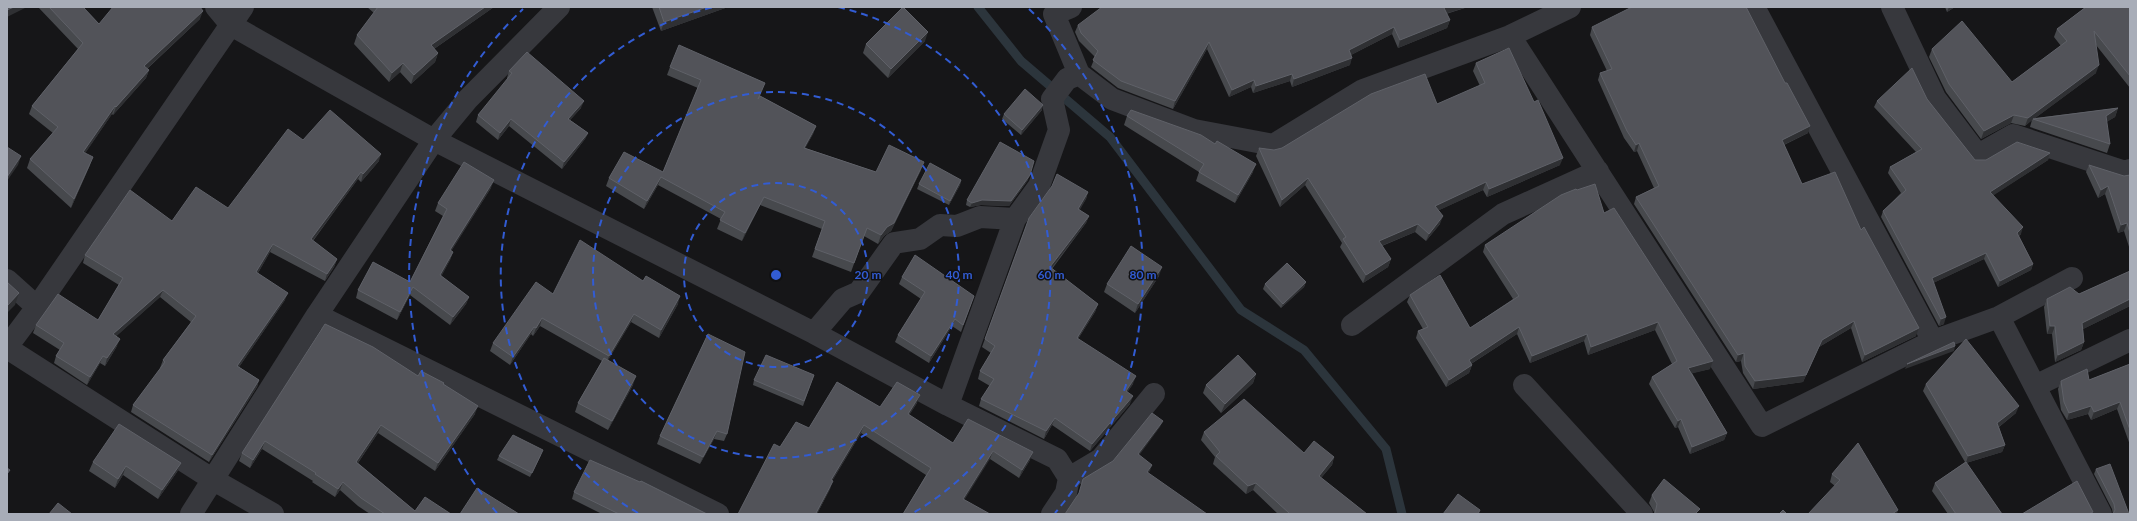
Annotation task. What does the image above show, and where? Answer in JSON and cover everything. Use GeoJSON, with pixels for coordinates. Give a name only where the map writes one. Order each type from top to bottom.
{"type":"FeatureCollection","features":[{"type":"Feature","properties":{"kind":"street"},"geometry":{"type":"LineString","coordinates":[[216,7],[231,25],[434,140],[814,333],[948,404],[1057,458],[1069,478],[1066,493],[1052,514]]}},
{"type":"Feature","properties":{"kind":"street"},"geometry":{"type":"LineString","coordinates":[[243,7],[37,307],[7,348],[212,479],[273,514]]}},
{"type":"Feature","properties":{"kind":"street"},"geometry":{"type":"LineString","coordinates":[[191,514],[317,315],[434,140],[468,99],[559,7]]}},
{"type":"Feature","properties":{"kind":"street"},"geometry":{"type":"LineString","coordinates":[[1071,7],[1054,14],[1079,74],[1112,99],[1194,130],[1273,145],[1363,90],[1510,36],[1570,7]]}},
{"type":"Feature","properties":{"kind":"street"},"geometry":{"type":"LineString","coordinates":[[1754,7],[1933,341]]}},
{"type":"Feature","properties":{"kind":"street"},"geometry":{"type":"LineString","coordinates":[[1892,7],[1935,98],[1978,155],[2013,136],[2125,172],[2130,170]]}},
{"type":"Feature","properties":{"kind":"street"},"geometry":{"type":"LineString","coordinates":[[1510,36],[1762,426],[1933,341],[1999,318],[2072,278]]}},
{"type":"Feature","properties":{"kind":"street"},"geometry":{"type":"LineString","coordinates":[[948,404],[1015,219],[1039,186],[1059,130],[1052,99],[1067,79],[1079,74]]}},
{"type":"Feature","properties":{"kind":"street"},"geometry":{"type":"LineString","coordinates":[[1352,325],[1503,214],[1598,171]]}},
{"type":"Feature","properties":{"kind":"street"},"geometry":{"type":"LineString","coordinates":[[814,333],[842,299],[860,292],[894,243],[920,238],[940,225],[957,226],[980,217],[1015,219]]}},
{"type":"Feature","properties":{"kind":"street"},"geometry":{"type":"LineString","coordinates":[[7,280],[37,307]]}},
{"type":"Feature","properties":{"kind":"street"},"geometry":{"type":"LineString","coordinates":[[317,315],[718,514]]}},
{"type":"Feature","properties":{"kind":"street"},"geometry":{"type":"LineString","coordinates":[[1999,318],[2101,514]]}},
{"type":"Feature","properties":{"kind":"street"},"geometry":{"type":"LineString","coordinates":[[2035,386],[2130,340]]}},
{"type":"Feature","properties":{"kind":"street"},"geometry":{"type":"LineString","coordinates":[[1524,385],[1642,514]]}},
{"type":"Feature","properties":{"kind":"street"},"geometry":{"type":"LineString","coordinates":[[1069,478],[1101,459],[1154,394]]}},
{"type":"Feature","properties":{"kind":"building"},"geometry":{"type":"Polygon","coordinates":[[[7,7],[14,7],[7,10],[7,7]]]}},
{"type":"Feature","properties":{"kind":"building"},"geometry":{"type":"Polygon","coordinates":[[[49,7],[83,7],[99,24],[113,7],[200,7],[203,11],[144,66],[149,70],[116,107],[115,106],[83,152],[93,157],[74,199],[30,159],[58,127],[32,106],[83,43],[49,7]]]}},
{"type":"Feature","properties":{"kind":"building"},"geometry":{"type":"Polygon","coordinates":[[[378,7],[485,7],[431,45],[438,53],[414,75],[403,63],[392,73],[357,35],[378,7]]]}},
{"type":"Feature","properties":{"kind":"building"},"geometry":{"type":"Polygon","coordinates":[[[659,7],[707,7],[664,22],[659,7]]]}},
{"type":"Feature","properties":{"kind":"building"},"geometry":{"type":"Polygon","coordinates":[[[903,7],[928,32],[891,69],[866,44],[903,7]]]}},
{"type":"Feature","properties":{"kind":"building"},"geometry":{"type":"Polygon","coordinates":[[[1102,7],[1447,7],[1444,8],[1450,20],[1400,40],[1394,27],[1349,50],[1352,58],[1294,79],[1292,74],[1256,86],[1254,80],[1232,90],[1209,42],[1175,101],[1121,81],[1093,60],[1098,51],[1081,33],[1078,25],[1102,7]]]}},
{"type":"Feature","properties":{"kind":"building"},"geometry":{"type":"Polygon","coordinates":[[[1632,7],[1746,7],[1785,83],[1787,83],[1810,126],[1782,140],[1802,184],[1835,172],[1861,230],[1864,227],[1919,328],[1865,355],[1854,321],[1822,340],[1806,375],[1755,381],[1745,366],[1744,353],[1738,355],[1636,197],[1659,186],[1639,143],[1636,145],[1627,131],[1600,73],[1612,69],[1592,27],[1632,7]]]}},
{"type":"Feature","properties":{"kind":"building"},"geometry":{"type":"Polygon","coordinates":[[[2086,7],[2130,7],[2130,76],[2094,31],[2099,65],[2028,118],[2014,115],[1984,131],[1949,84],[1932,49],[1962,21],[2012,82],[2067,41],[2057,29],[2086,7]]]}},
{"type":"Feature","properties":{"kind":"building"},"geometry":{"type":"Polygon","coordinates":[[[679,45],[765,83],[758,99],[760,96],[816,126],[804,148],[876,172],[889,145],[924,162],[894,223],[887,227],[881,235],[867,228],[854,263],[815,249],[825,221],[764,197],[745,233],[720,220],[725,212],[661,177],[647,201],[609,178],[624,152],[663,172],[701,80],[670,67],[679,45]]]}},
{"type":"Feature","properties":{"kind":"building"},"geometry":{"type":"Polygon","coordinates":[[[1509,48],[1534,102],[1538,100],[1563,158],[1489,189],[1486,182],[1435,206],[1443,216],[1429,234],[1418,224],[1379,241],[1391,259],[1366,275],[1343,239],[1346,237],[1308,178],[1282,200],[1259,148],[1274,150],[1282,148],[1371,94],[1425,74],[1437,104],[1485,83],[1476,63],[1509,48]]]}},
{"type":"Feature","properties":{"kind":"building"},"geometry":{"type":"Polygon","coordinates":[[[527,52],[584,101],[568,119],[588,133],[564,162],[511,119],[500,133],[478,115],[512,73],[509,71],[527,52]]]}},
{"type":"Feature","properties":{"kind":"building"},"geometry":{"type":"Polygon","coordinates":[[[1912,68],[1927,99],[1975,160],[1986,160],[2017,142],[2050,153],[1990,192],[2023,227],[2017,233],[2033,264],[2000,281],[1986,253],[1932,278],[1946,317],[1941,319],[1883,211],[1906,190],[1890,167],[1922,149],[1877,101],[1912,68]]]}},
{"type":"Feature","properties":{"kind":"building"},"geometry":{"type":"Polygon","coordinates":[[[1025,89],[1043,105],[1022,130],[1004,114],[1025,89]]]}},
{"type":"Feature","properties":{"kind":"building"},"geometry":{"type":"Polygon","coordinates":[[[2118,108],[2106,116],[2110,144],[2033,119],[2118,108]]]}},
{"type":"Feature","properties":{"kind":"building"},"geometry":{"type":"Polygon","coordinates":[[[330,110],[381,154],[363,174],[361,172],[311,239],[337,259],[327,274],[273,244],[256,272],[288,293],[237,366],[259,380],[212,455],[133,405],[165,362],[163,360],[196,316],[163,290],[113,334],[120,339],[107,358],[103,356],[90,377],[56,356],[64,343],[36,325],[58,294],[98,320],[123,278],[85,255],[130,190],[172,221],[196,187],[228,208],[288,129],[303,140],[330,110]]]}},
{"type":"Feature","properties":{"kind":"building"},"geometry":{"type":"Polygon","coordinates":[[[1131,110],[1201,135],[1215,144],[1217,141],[1256,164],[1238,195],[1199,172],[1204,164],[1127,116],[1131,110]]]}},
{"type":"Feature","properties":{"kind":"building"},"geometry":{"type":"Polygon","coordinates":[[[1000,142],[1034,161],[1030,175],[1011,201],[982,200],[972,203],[967,200],[1000,142]]]}},
{"type":"Feature","properties":{"kind":"building"},"geometry":{"type":"Polygon","coordinates":[[[7,147],[21,156],[7,177],[7,147]]]}},
{"type":"Feature","properties":{"kind":"building"},"geometry":{"type":"Polygon","coordinates":[[[464,162],[494,180],[450,250],[453,252],[440,275],[469,297],[453,317],[413,287],[400,312],[358,290],[373,262],[410,282],[447,209],[438,203],[464,162]]]}},
{"type":"Feature","properties":{"kind":"building"},"geometry":{"type":"Polygon","coordinates":[[[930,163],[961,180],[950,201],[919,184],[930,163]]]}},
{"type":"Feature","properties":{"kind":"building"},"geometry":{"type":"Polygon","coordinates":[[[2089,165],[2124,176],[2130,175],[2130,233],[2127,223],[2121,225],[2108,186],[2101,190],[2089,165]]]}},
{"type":"Feature","properties":{"kind":"building"},"geometry":{"type":"Polygon","coordinates":[[[1057,174],[1088,192],[1078,209],[1089,216],[1050,267],[1098,304],[1077,338],[1136,376],[1126,391],[1133,396],[1092,444],[1055,418],[1046,431],[981,399],[994,379],[980,371],[995,346],[985,339],[1029,218],[1052,186],[1057,174]]]}},
{"type":"Feature","properties":{"kind":"building"},"geometry":{"type":"Polygon","coordinates":[[[1595,184],[1604,213],[1614,208],[1713,361],[1688,368],[1727,433],[1692,447],[1681,419],[1678,421],[1652,377],[1677,361],[1658,322],[1591,347],[1587,334],[1532,356],[1519,327],[1469,360],[1472,365],[1449,380],[1418,331],[1428,327],[1410,295],[1440,275],[1470,328],[1519,296],[1485,245],[1561,195],[1595,184]]]}},
{"type":"Feature","properties":{"kind":"building"},"geometry":{"type":"Polygon","coordinates":[[[580,240],[643,281],[646,276],[680,296],[661,330],[634,314],[609,356],[542,318],[513,357],[493,343],[536,282],[553,294],[580,240]]]}},
{"type":"Feature","properties":{"kind":"building"},"geometry":{"type":"Polygon","coordinates":[[[1131,246],[1162,267],[1138,304],[1107,284],[1131,246]]]}},
{"type":"Feature","properties":{"kind":"building"},"geometry":{"type":"Polygon","coordinates":[[[915,255],[974,296],[963,325],[955,319],[931,356],[898,335],[925,292],[902,277],[915,255]]]}},
{"type":"Feature","properties":{"kind":"building"},"geometry":{"type":"Polygon","coordinates":[[[1287,263],[1306,282],[1283,304],[1265,284],[1287,263]]]}},
{"type":"Feature","properties":{"kind":"building"},"geometry":{"type":"Polygon","coordinates":[[[2130,271],[2130,299],[2082,323],[2084,342],[2058,355],[2055,326],[2050,326],[2047,299],[2070,287],[2079,294],[2130,271]]]}},
{"type":"Feature","properties":{"kind":"building"},"geometry":{"type":"Polygon","coordinates":[[[7,282],[19,293],[7,306],[7,282]]]}},
{"type":"Feature","properties":{"kind":"building"},"geometry":{"type":"Polygon","coordinates":[[[325,324],[373,347],[418,376],[421,371],[444,383],[443,384],[478,406],[438,463],[381,425],[356,462],[415,511],[425,497],[451,514],[385,514],[361,498],[343,482],[338,489],[315,474],[316,473],[265,441],[253,460],[242,453],[325,324]]]}},
{"type":"Feature","properties":{"kind":"building"},"geometry":{"type":"Polygon","coordinates":[[[708,334],[745,352],[727,434],[717,431],[703,457],[660,436],[708,334]]]}},
{"type":"Feature","properties":{"kind":"building"},"geometry":{"type":"Polygon","coordinates":[[[1966,339],[2019,406],[1997,423],[2005,445],[1968,456],[1926,384],[1966,339]]]}},
{"type":"Feature","properties":{"kind":"building"},"geometry":{"type":"Polygon","coordinates":[[[1954,342],[1955,346],[1907,364],[1954,342]]]}},
{"type":"Feature","properties":{"kind":"building"},"geometry":{"type":"Polygon","coordinates":[[[766,355],[814,375],[804,401],[754,380],[766,355]]]}},
{"type":"Feature","properties":{"kind":"building"},"geometry":{"type":"Polygon","coordinates":[[[1238,355],[1256,374],[1225,404],[1206,385],[1238,355]]]}},
{"type":"Feature","properties":{"kind":"building"},"geometry":{"type":"Polygon","coordinates":[[[604,358],[636,376],[612,421],[578,403],[604,358]]]}},
{"type":"Feature","properties":{"kind":"building"},"geometry":{"type":"Polygon","coordinates":[[[2130,364],[2130,430],[2120,402],[2094,412],[2091,406],[2069,413],[2064,402],[2061,381],[2087,369],[2089,380],[2130,364]]]}},
{"type":"Feature","properties":{"kind":"building"},"geometry":{"type":"Polygon","coordinates":[[[837,382],[880,407],[897,382],[920,395],[908,414],[953,443],[968,419],[1033,452],[1022,470],[993,451],[963,499],[990,514],[903,514],[931,468],[864,425],[831,480],[833,481],[816,513],[818,514],[738,514],[774,444],[780,447],[796,422],[809,428],[837,382]]]}},
{"type":"Feature","properties":{"kind":"building"},"geometry":{"type":"Polygon","coordinates":[[[1244,399],[1304,453],[1314,441],[1334,457],[1319,476],[1367,514],[1288,514],[1289,513],[1256,483],[1248,486],[1216,456],[1220,452],[1204,432],[1244,399]]]}},
{"type":"Feature","properties":{"kind":"building"},"geometry":{"type":"Polygon","coordinates":[[[1152,413],[1163,421],[1138,454],[1152,465],[1147,472],[1207,514],[1065,514],[1079,493],[1083,479],[1113,461],[1152,413]]]}},
{"type":"Feature","properties":{"kind":"building"},"geometry":{"type":"Polygon","coordinates":[[[119,424],[181,463],[162,490],[126,466],[118,479],[93,462],[119,424]]]}},
{"type":"Feature","properties":{"kind":"building"},"geometry":{"type":"Polygon","coordinates":[[[513,435],[543,450],[532,473],[499,456],[513,435]]]}},
{"type":"Feature","properties":{"kind":"building"},"geometry":{"type":"Polygon","coordinates":[[[1858,443],[1898,510],[1892,514],[1808,514],[1840,480],[1832,474],[1858,443]]]}},
{"type":"Feature","properties":{"kind":"building"},"geometry":{"type":"Polygon","coordinates":[[[590,460],[640,482],[641,481],[707,514],[619,514],[574,492],[590,460]]]}},
{"type":"Feature","properties":{"kind":"building"},"geometry":{"type":"Polygon","coordinates":[[[1966,462],[2002,514],[1956,514],[1935,483],[1966,462]]]}},
{"type":"Feature","properties":{"kind":"building"},"geometry":{"type":"Polygon","coordinates":[[[2110,464],[2129,514],[2113,514],[2115,510],[2114,504],[2096,469],[2110,464]]]}},
{"type":"Feature","properties":{"kind":"building"},"geometry":{"type":"Polygon","coordinates":[[[1664,479],[1700,509],[1695,514],[1656,514],[1657,504],[1652,495],[1664,479]]]}},
{"type":"Feature","properties":{"kind":"building"},"geometry":{"type":"Polygon","coordinates":[[[2077,481],[2093,512],[2089,514],[2022,514],[2077,481]]]}},
{"type":"Feature","properties":{"kind":"building"},"geometry":{"type":"Polygon","coordinates":[[[477,488],[519,514],[460,514],[477,488]]]}},
{"type":"Feature","properties":{"kind":"building"},"geometry":{"type":"Polygon","coordinates":[[[1458,494],[1480,510],[1478,514],[1443,514],[1458,494]]]}},
{"type":"Feature","properties":{"kind":"building"},"geometry":{"type":"Polygon","coordinates":[[[58,503],[72,514],[49,514],[58,503]]]}},
{"type":"Feature","properties":{"kind":"building"},"geometry":{"type":"Polygon","coordinates":[[[1783,510],[1787,514],[1779,514],[1783,510]]]}},
{"type":"Feature","properties":{"kind":"waterway"},"geometry":{"type":"LineString","coordinates":[[978,7],[1021,61],[1110,137],[1241,310],[1304,350],[1386,449],[1402,514]]}}]}
